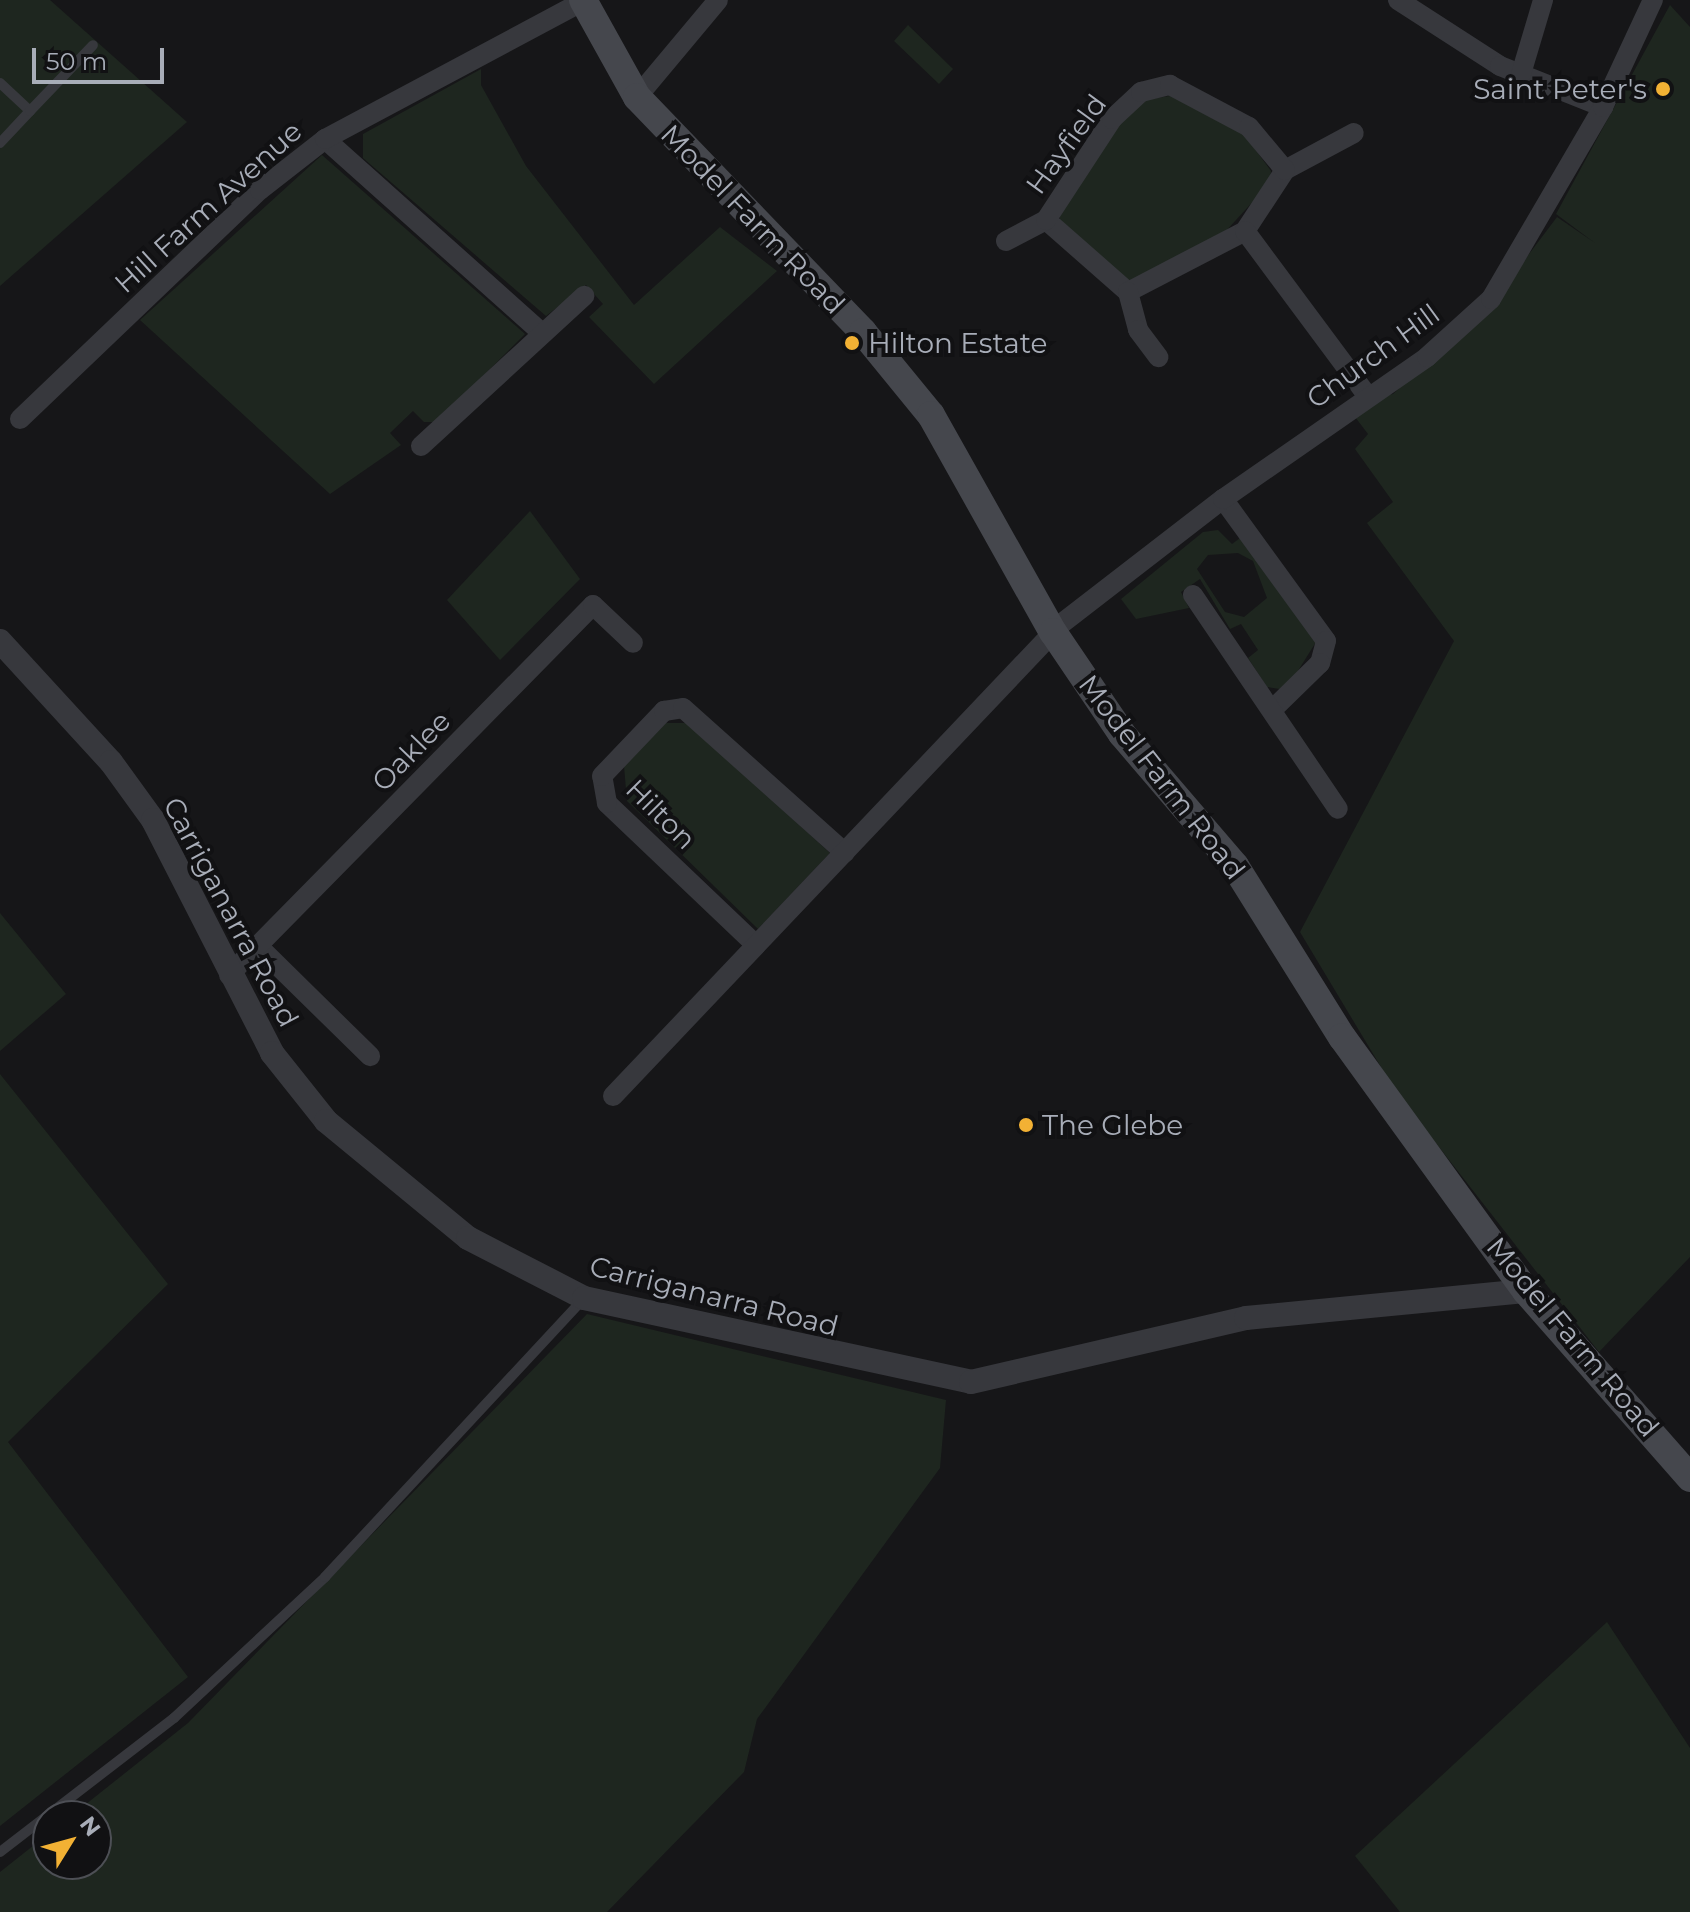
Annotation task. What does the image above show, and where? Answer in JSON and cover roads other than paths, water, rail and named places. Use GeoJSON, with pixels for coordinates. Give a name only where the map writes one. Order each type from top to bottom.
{"type":"FeatureCollection","features":[{"type":"Feature","properties":{"kind":"main road","name":"Model Farm Road"},"geometry":{"type":"LineString","coordinates":[[583,0],[637,97],[923,404],[1053,632],[1122,734],[1235,866],[1342,1037],[1526,1291],[1690,1478]]}},
{"type":"Feature","properties":{"kind":"street","name":"Hill Farm Avenue"},"geometry":{"type":"LineString","coordinates":[[20,419],[260,190],[325,139],[583,0]]}},
{"type":"Feature","properties":{"kind":"street"},"geometry":{"type":"LineString","coordinates":[[637,97],[718,0]]}},
{"type":"Feature","properties":{"kind":"street"},"geometry":{"type":"LineString","coordinates":[[1398,0],[1521,74],[1603,107]]}},
{"type":"Feature","properties":{"kind":"street"},"geometry":{"type":"LineString","coordinates":[[1521,74],[1543,0]]}},
{"type":"Feature","properties":{"kind":"street","name":"Church Hill"},"geometry":{"type":"LineString","coordinates":[[1053,632],[1223,499],[1367,395],[1427,357],[1491,299],[1603,107],[1653,0]]}},
{"type":"Feature","properties":{"kind":"street","name":"Hayfield"},"geometry":{"type":"LineString","coordinates":[[1006,241],[1046,220],[1112,119],[1141,92],[1170,85],[1249,127],[1285,170]]}},
{"type":"Feature","properties":{"kind":"street"},"geometry":{"type":"LineString","coordinates":[[1128,292],[1245,231],[1285,170],[1354,133]]}},
{"type":"Feature","properties":{"kind":"street"},"geometry":{"type":"LineString","coordinates":[[325,139],[543,334]]}},
{"type":"Feature","properties":{"kind":"street"},"geometry":{"type":"LineString","coordinates":[[1046,220],[1128,292],[1138,330],[1158,357]]}},
{"type":"Feature","properties":{"kind":"street"},"geometry":{"type":"LineString","coordinates":[[1245,231],[1367,395]]}},
{"type":"Feature","properties":{"kind":"street"},"geometry":{"type":"LineString","coordinates":[[421,446],[584,296]]}},
{"type":"Feature","properties":{"kind":"street"},"geometry":{"type":"LineString","coordinates":[[1223,499],[1326,641],[1320,663],[1272,710]]}},
{"type":"Feature","properties":{"kind":"street"},"geometry":{"type":"LineString","coordinates":[[1193,595],[1338,809]]}},
{"type":"Feature","properties":{"kind":"street","name":"Oaklee"},"geometry":{"type":"LineString","coordinates":[[229,975],[261,949],[593,605],[633,643]]}},
{"type":"Feature","properties":{"kind":"street"},"geometry":{"type":"LineString","coordinates":[[613,1096],[1053,632]]}},
{"type":"Feature","properties":{"kind":"street","name":"Carriganarra Road"},"geometry":{"type":"LineString","coordinates":[[1,644],[111,762],[153,820],[229,975],[272,1053],[326,1121],[468,1238],[584,1298],[971,1382],[1246,1318],[1526,1291]]}},
{"type":"Feature","properties":{"kind":"street","name":"Hilton"},"geometry":{"type":"LineString","coordinates":[[756,945],[607,803],[602,776],[664,711],[683,708],[845,853]]}},
{"type":"Feature","properties":{"kind":"street"},"geometry":{"type":"LineString","coordinates":[[261,949],[370,1056]]}},
{"type":"Feature","properties":{"kind":"lane"},"geometry":{"type":"LineString","coordinates":[[0,143],[93,45]]}},
{"type":"Feature","properties":{"kind":"lane"},"geometry":{"type":"LineString","coordinates":[[0,83],[30,111]]}},
{"type":"Feature","properties":{"kind":"lane"},"geometry":{"type":"LineString","coordinates":[[0,1852],[174,1718],[325,1577],[584,1298]]}},
{"type":"Feature","properties":{"kind":"place","name":"Saint Peter's"},"geometry":{"type":"Point","coordinates":[1663,89]}},
{"type":"Feature","properties":{"kind":"place","name":"Hilton Estate"},"geometry":{"type":"Point","coordinates":[852,343]}},
{"type":"Feature","properties":{"kind":"place","name":"The Glebe"},"geometry":{"type":"Point","coordinates":[1026,1125]}}]}
